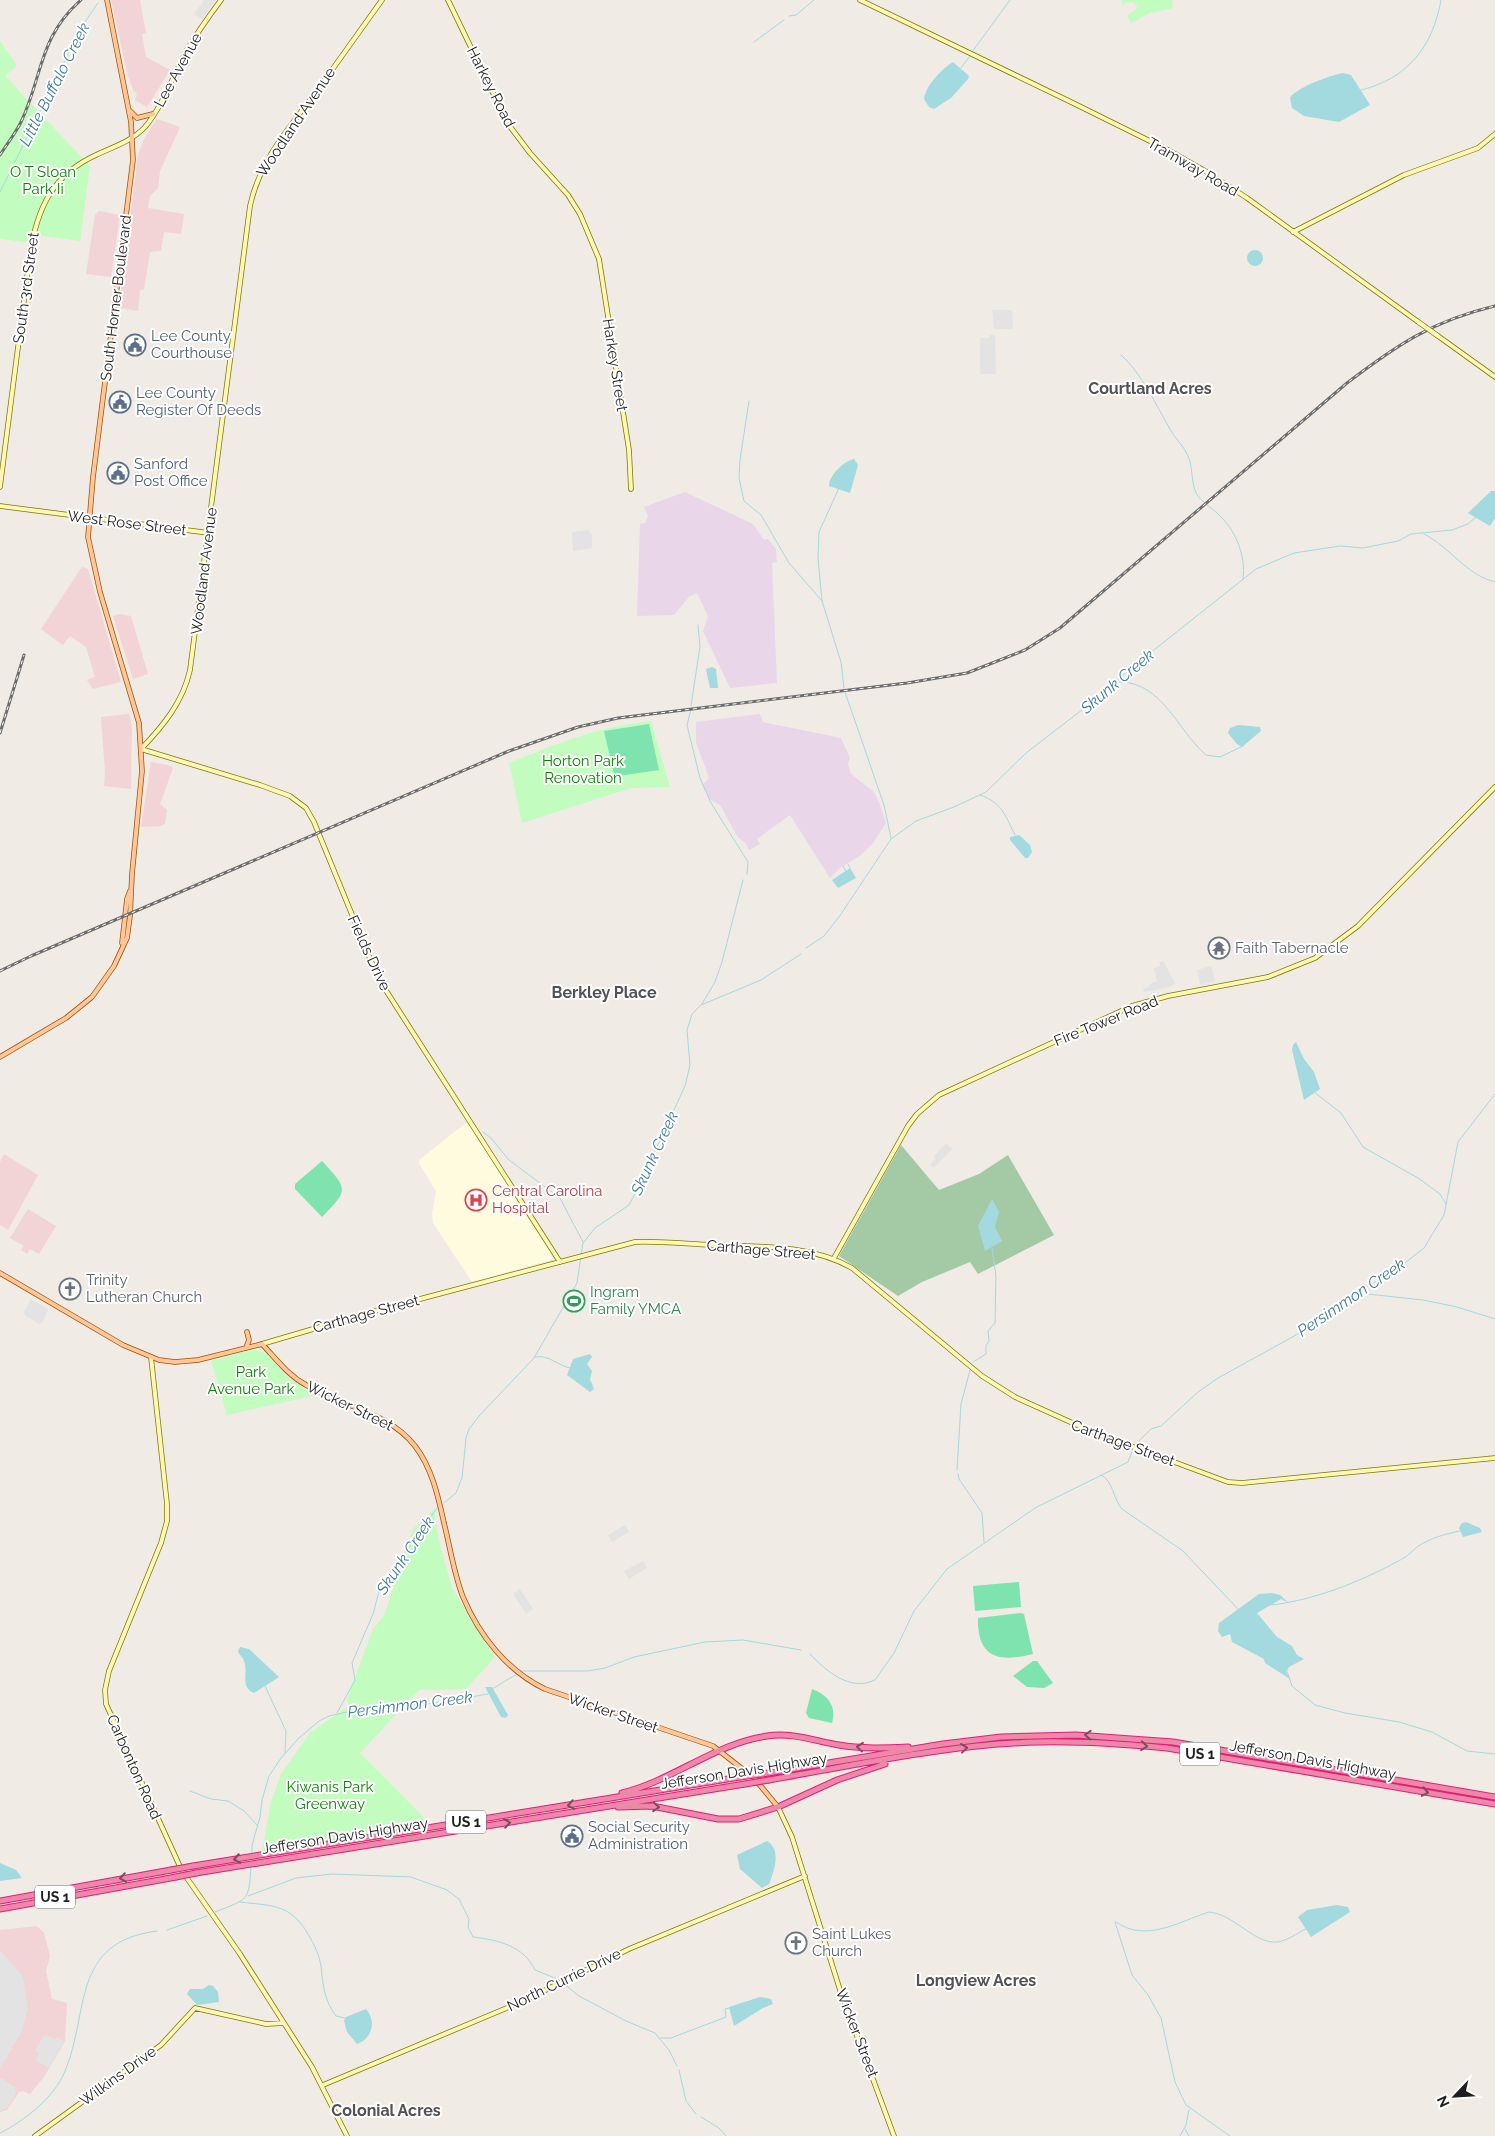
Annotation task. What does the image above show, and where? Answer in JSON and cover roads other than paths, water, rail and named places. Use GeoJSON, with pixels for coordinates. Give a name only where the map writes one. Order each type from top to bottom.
{"type":"FeatureCollection","features":[{"type":"Feature","properties":{"kind":"highway"},"geometry":{"type":"LineString","coordinates":[[598,1800],[640,1788],[720,1751],[754,1738],[770,1735],[788,1735],[871,1748],[944,1744]]}},
{"type":"Feature","properties":{"kind":"highway","name":"Jefferson Davis Highway"},"geometry":{"type":"LineString","coordinates":[[0,1900],[193,1866],[944,1744],[1000,1737],[1050,1735],[1142,1739],[1203,1747],[1495,1797]]}},
{"type":"Feature","properties":{"kind":"highway","name":"Jefferson Davis Highway"},"geometry":{"type":"LineString","coordinates":[[0,1908],[196,1873],[590,1808],[977,1746],[1025,1742],[1116,1743],[1167,1748],[1495,1804]]}},
{"type":"Feature","properties":{"kind":"highway"},"geometry":{"type":"LineString","coordinates":[[590,1808],[652,1806],[718,1819],[739,1819],[778,1807],[874,1766],[916,1756]]}},
{"type":"Feature","properties":{"kind":"main road","name":"South Horner Boulevard"},"geometry":{"type":"LineString","coordinates":[[0,1057],[66,1018],[85,1004],[109,974],[122,943],[127,938],[132,899],[130,891],[142,771],[138,718],[92,564],[88,537],[132,181],[132,138],[128,109],[107,0]]}},
{"type":"Feature","properties":{"kind":"main road"},"geometry":{"type":"LineString","coordinates":[[128,109],[137,118],[153,113]]}},
{"type":"Feature","properties":{"kind":"main road","name":"Carthage Street"},"geometry":{"type":"LineString","coordinates":[[0,1273],[123,1345],[151,1357],[173,1362],[187,1362],[262,1344]]}},
{"type":"Feature","properties":{"kind":"main road"},"geometry":{"type":"LineString","coordinates":[[246,1348],[250,1340],[247,1332]]}},
{"type":"Feature","properties":{"kind":"main road","name":"Wicker Street"},"geometry":{"type":"LineString","coordinates":[[262,1344],[291,1375],[306,1385],[372,1415],[401,1432],[415,1446],[436,1488],[462,1596],[481,1630],[500,1656],[520,1674],[558,1694],[704,1742],[720,1751],[754,1778],[778,1807]]}},
{"type":"Feature","properties":{"kind":"street","name":"Lee Avenue"},"geometry":{"type":"LineString","coordinates":[[132,138],[145,127],[188,49],[221,0]]}},
{"type":"Feature","properties":{"kind":"street","name":"Woodland Avenue"},"geometry":{"type":"LineString","coordinates":[[141,749],[174,709],[186,686],[193,655],[250,206],[255,183],[262,167],[382,0]]}},
{"type":"Feature","properties":{"kind":"street","name":"Harkey Road"},"geometry":{"type":"LineString","coordinates":[[448,0],[508,124],[530,153],[568,195],[580,214],[592,242]]}},
{"type":"Feature","properties":{"kind":"street","name":"Tramway Road"},"geometry":{"type":"LineString","coordinates":[[862,1],[1166,149],[1233,189],[1495,377]]}},
{"type":"Feature","properties":{"kind":"street"},"geometry":{"type":"LineString","coordinates":[[1293,232],[1404,175],[1478,148],[1495,134]]}},
{"type":"Feature","properties":{"kind":"street","name":"South 3rd Street"},"geometry":{"type":"LineString","coordinates":[[0,487],[30,254],[37,217],[51,192],[70,171],[93,156],[132,138]]}},
{"type":"Feature","properties":{"kind":"street","name":"Harkey Street"},"geometry":{"type":"LineString","coordinates":[[592,242],[601,270],[629,450],[631,489]]}},
{"type":"Feature","properties":{"kind":"street","name":"West Rose Street"},"geometry":{"type":"LineString","coordinates":[[0,506],[209,533]]}},
{"type":"Feature","properties":{"kind":"street","name":"Fields Drive"},"geometry":{"type":"LineString","coordinates":[[141,749],[260,785],[290,796],[306,808],[314,822],[378,978],[560,1262]]}},
{"type":"Feature","properties":{"kind":"street","name":"Fire Tower Road"},"geometry":{"type":"LineString","coordinates":[[834,1258],[908,1126],[917,1114],[939,1095],[1132,1006],[1168,996],[1268,977],[1316,958],[1358,926],[1495,787]]}},
{"type":"Feature","properties":{"kind":"street","name":"Carthage Street"},"geometry":{"type":"LineString","coordinates":[[262,1344],[379,1310],[635,1242],[657,1241],[776,1248],[834,1258],[863,1275],[983,1376],[1015,1398],[1088,1430],[1228,1482],[1242,1483],[1495,1458]]}},
{"type":"Feature","properties":{"kind":"street","name":"Carbonton Road"},"geometry":{"type":"LineString","coordinates":[[151,1357],[167,1504],[167,1521],[161,1543],[109,1671],[104,1690],[106,1704],[182,1872],[284,2023],[323,2085],[347,2136]]}},
{"type":"Feature","properties":{"kind":"street","name":"Wicker Street"},"geometry":{"type":"LineString","coordinates":[[778,1807],[792,1837],[840,1990],[894,2136]]}},
{"type":"Feature","properties":{"kind":"street","name":"North Currie Drive"},"geometry":{"type":"LineString","coordinates":[[323,2085],[521,2002],[629,1949],[805,1876]]}},
{"type":"Feature","properties":{"kind":"street","name":"Wilkins Drive"},"geometry":{"type":"LineString","coordinates":[[35,2136],[161,2045],[195,2008],[266,2024],[284,2023]]}},
{"type":"Feature","properties":{"kind":"water"},"geometry":{"type":"Polygon","coordinates":[[[953,62],[969,76],[968,79],[951,98],[934,109],[929,107],[924,99],[928,88],[940,73],[953,62]]]}},
{"type":"Feature","properties":{"kind":"water"},"geometry":{"type":"Polygon","coordinates":[[[1343,73],[1351,75],[1370,105],[1339,122],[1304,116],[1292,108],[1290,98],[1293,94],[1322,79],[1343,73]]]}},
{"type":"Feature","properties":{"kind":"water"},"geometry":{"type":"Polygon","coordinates":[[[1255,250],[1263,258],[1255,266],[1247,258],[1255,250]]]}},
{"type":"Feature","properties":{"kind":"water"},"geometry":{"type":"Polygon","coordinates":[[[854,459],[858,465],[850,493],[829,486],[832,477],[838,469],[854,459]]]}},
{"type":"Feature","properties":{"kind":"water"},"geometry":{"type":"Polygon","coordinates":[[[1491,491],[1495,491],[1495,518],[1490,526],[1468,513],[1491,491]]]}},
{"type":"Feature","properties":{"kind":"water"},"geometry":{"type":"Polygon","coordinates":[[[712,667],[716,669],[718,688],[710,688],[706,669],[712,667]]]}},
{"type":"Feature","properties":{"kind":"water"},"geometry":{"type":"Polygon","coordinates":[[[1238,725],[1260,727],[1261,731],[1242,747],[1228,733],[1230,728],[1238,725]]]}},
{"type":"Feature","properties":{"kind":"water"},"geometry":{"type":"Polygon","coordinates":[[[1019,835],[1030,845],[1032,852],[1028,858],[1025,858],[1010,840],[1010,837],[1019,835]]]}},
{"type":"Feature","properties":{"kind":"water"},"geometry":{"type":"Polygon","coordinates":[[[850,868],[856,878],[838,888],[832,880],[850,868]]]}},
{"type":"Feature","properties":{"kind":"water"},"geometry":{"type":"Polygon","coordinates":[[[1296,1042],[1304,1059],[1314,1072],[1320,1089],[1304,1100],[1292,1050],[1296,1042]]]}},
{"type":"Feature","properties":{"kind":"water"},"geometry":{"type":"Polygon","coordinates":[[[992,1199],[999,1212],[995,1227],[1002,1241],[985,1251],[978,1226],[992,1199]]]}},
{"type":"Feature","properties":{"kind":"water"},"geometry":{"type":"Polygon","coordinates":[[[590,1354],[592,1357],[587,1364],[592,1371],[590,1379],[594,1389],[590,1392],[567,1375],[573,1359],[590,1354]]]}},
{"type":"Feature","properties":{"kind":"water"},"geometry":{"type":"Polygon","coordinates":[[[1466,1522],[1480,1528],[1482,1532],[1463,1537],[1459,1528],[1462,1523],[1466,1522]]]}},
{"type":"Feature","properties":{"kind":"water"},"geometry":{"type":"Polygon","coordinates":[[[1272,1593],[1280,1595],[1289,1603],[1281,1599],[1257,1613],[1277,1637],[1292,1646],[1297,1655],[1304,1659],[1289,1667],[1286,1672],[1290,1679],[1265,1663],[1264,1659],[1232,1642],[1230,1634],[1222,1637],[1218,1631],[1219,1623],[1259,1594],[1272,1593]]]}},
{"type":"Feature","properties":{"kind":"water"},"geometry":{"type":"Polygon","coordinates":[[[240,1647],[249,1649],[279,1677],[254,1693],[249,1690],[246,1683],[244,1661],[238,1651],[240,1647]]]}},
{"type":"Feature","properties":{"kind":"water"},"geometry":{"type":"Polygon","coordinates":[[[485,1687],[492,1687],[508,1715],[506,1718],[501,1717],[485,1687]]]}},
{"type":"Feature","properties":{"kind":"water"},"geometry":{"type":"Polygon","coordinates":[[[767,1841],[772,1845],[776,1861],[769,1884],[762,1888],[740,1869],[737,1855],[767,1841]]]}},
{"type":"Feature","properties":{"kind":"water"},"geometry":{"type":"Polygon","coordinates":[[[0,1863],[16,1870],[22,1878],[0,1881],[0,1863]]]}},
{"type":"Feature","properties":{"kind":"water"},"geometry":{"type":"Polygon","coordinates":[[[1337,1905],[1348,1907],[1350,1912],[1311,1937],[1298,1917],[1307,1910],[1337,1905]]]}},
{"type":"Feature","properties":{"kind":"water"},"geometry":{"type":"Polygon","coordinates":[[[209,1985],[213,1986],[218,1992],[219,2002],[197,2005],[187,1994],[190,1989],[203,1989],[209,1985]]]}},
{"type":"Feature","properties":{"kind":"water"},"geometry":{"type":"Polygon","coordinates":[[[760,1997],[771,1999],[773,2004],[734,2026],[729,2007],[760,1997]]]}},
{"type":"Feature","properties":{"kind":"water"},"geometry":{"type":"Polygon","coordinates":[[[366,2009],[371,2019],[371,2029],[366,2038],[357,2044],[347,2032],[344,2021],[346,2017],[366,2009]]]}},
{"type":"Feature","properties":{"kind":"waterway"},"geometry":{"type":"LineString","coordinates":[[789,16],[796,15],[814,0]]}},
{"type":"Feature","properties":{"kind":"waterway"},"geometry":{"type":"LineString","coordinates":[[972,52],[1010,0]]}},
{"type":"Feature","properties":{"kind":"waterway"},"geometry":{"type":"LineString","coordinates":[[1361,90],[1392,78],[1415,59],[1432,32],[1441,0]]}},
{"type":"Feature","properties":{"kind":"waterway","name":"Little Buffalo Creek"},"geometry":{"type":"LineString","coordinates":[[0,192],[82,26],[98,3]]}},
{"type":"Feature","properties":{"kind":"waterway"},"geometry":{"type":"LineString","coordinates":[[754,42],[784,20]]}},
{"type":"Feature","properties":{"kind":"waterway"},"geometry":{"type":"LineString","coordinates":[[961,68],[970,56]]}},
{"type":"Feature","properties":{"kind":"waterway"},"geometry":{"type":"LineString","coordinates":[[1121,355],[1136,371],[1171,431],[1186,452],[1190,460],[1196,493],[1224,520],[1235,536],[1243,561],[1243,579]]}},
{"type":"Feature","properties":{"kind":"waterway"},"geometry":{"type":"LineString","coordinates":[[749,401],[739,478],[744,501],[761,515],[789,563],[822,601]]}},
{"type":"Feature","properties":{"kind":"waterway"},"geometry":{"type":"LineString","coordinates":[[839,488],[819,532],[818,558],[822,601],[841,662],[844,688]]}},
{"type":"Feature","properties":{"kind":"waterway","name":"Skunk Creek"},"geometry":{"type":"LineString","coordinates":[[806,948],[824,936],[839,917],[891,839],[916,821],[954,807],[986,792],[1026,753],[1104,693],[1130,669],[1256,569],[1294,553],[1340,546],[1363,548],[1398,541],[1411,534],[1452,530],[1468,524],[1476,517]]}},
{"type":"Feature","properties":{"kind":"waterway"},"geometry":{"type":"LineString","coordinates":[[1424,534],[1475,573],[1495,582]]}},
{"type":"Feature","properties":{"kind":"waterway"},"geometry":{"type":"LineString","coordinates":[[691,706],[700,646],[698,625]]}},
{"type":"Feature","properties":{"kind":"waterway"},"geometry":{"type":"LineString","coordinates":[[1120,682],[1135,684],[1147,690],[1158,699],[1206,755],[1220,757],[1243,746]]}},
{"type":"Feature","properties":{"kind":"waterway"},"geometry":{"type":"LineString","coordinates":[[845,692],[884,805],[891,838]]}},
{"type":"Feature","properties":{"kind":"waterway"},"geometry":{"type":"LineString","coordinates":[[691,709],[687,725],[700,778],[711,803],[748,862],[747,874]]}},
{"type":"Feature","properties":{"kind":"waterway"},"geometry":{"type":"LineString","coordinates":[[980,795],[998,806],[1006,816],[1015,835]]}},
{"type":"Feature","properties":{"kind":"waterway"},"geometry":{"type":"LineString","coordinates":[[848,864],[850,868]]}},
{"type":"Feature","properties":{"kind":"waterway"},"geometry":{"type":"LineString","coordinates":[[843,866],[846,871]]}},
{"type":"Feature","properties":{"kind":"waterway"},"geometry":{"type":"LineString","coordinates":[[702,1004],[715,982],[722,962],[743,880]]}},
{"type":"Feature","properties":{"kind":"waterway","name":"Skunk Creek"},"geometry":{"type":"LineString","coordinates":[[444,1503],[456,1493],[462,1478],[466,1438],[469,1429],[534,1358],[577,1283],[583,1243],[595,1228],[629,1205],[637,1190],[685,1086],[690,1065],[687,1030],[692,1014],[701,1005],[761,980],[801,954]]}},
{"type":"Feature","properties":{"kind":"waterway"},"geometry":{"type":"LineString","coordinates":[[1314,1092],[1341,1113],[1363,1147],[1418,1178],[1440,1194],[1446,1204]]}},
{"type":"Feature","properties":{"kind":"waterway","name":"Persimmon Creek"},"geometry":{"type":"LineString","coordinates":[[1136,1444],[1151,1429],[1161,1426],[1198,1392],[1218,1378],[1316,1324],[1353,1295],[1396,1270],[1424,1248],[1444,1215],[1458,1142],[1495,1094]]}},
{"type":"Feature","properties":{"kind":"waterway"},"geometry":{"type":"LineString","coordinates":[[483,1132],[491,1138],[509,1160],[560,1198],[583,1242]]}},
{"type":"Feature","properties":{"kind":"waterway"},"geometry":{"type":"LineString","coordinates":[[973,1362],[986,1354],[986,1346],[989,1341],[988,1331],[995,1323],[996,1276],[992,1248]]}},
{"type":"Feature","properties":{"kind":"waterway"},"geometry":{"type":"LineString","coordinates":[[1358,1293],[1423,1300],[1457,1307],[1495,1319]]}},
{"type":"Feature","properties":{"kind":"waterway"},"geometry":{"type":"LineString","coordinates":[[535,1357],[545,1357],[570,1368]]}},
{"type":"Feature","properties":{"kind":"waterway"},"geometry":{"type":"LineString","coordinates":[[957,1470],[961,1404],[970,1370]]}},
{"type":"Feature","properties":{"kind":"waterway","name":"Persimmon Creek"},"geometry":{"type":"LineString","coordinates":[[810,1654],[831,1673],[848,1682],[866,1683],[875,1680],[894,1653],[914,1611],[947,1569],[1035,1508],[1128,1462],[1133,1449]]}},
{"type":"Feature","properties":{"kind":"waterway"},"geometry":{"type":"LineString","coordinates":[[958,1474],[959,1479],[982,1513],[984,1542]]}},
{"type":"Feature","properties":{"kind":"waterway"},"geometry":{"type":"LineString","coordinates":[[1101,1475],[1111,1485],[1122,1509],[1183,1551],[1239,1610]]}},
{"type":"Feature","properties":{"kind":"waterway","name":"Skunk Creek"},"geometry":{"type":"LineString","coordinates":[[337,1713],[355,1680],[352,1663],[373,1614],[380,1588],[437,1508]]}},
{"type":"Feature","properties":{"kind":"waterway"},"geometry":{"type":"LineString","coordinates":[[1271,1605],[1305,1599],[1338,1588],[1371,1575],[1402,1559],[1427,1541],[1460,1531]]}},
{"type":"Feature","properties":{"kind":"waterway","name":"Persimmon Creek"},"geometry":{"type":"LineString","coordinates":[[492,1689],[522,1671],[588,1671],[605,1668],[634,1657],[705,1642],[743,1640],[801,1650]]}},
{"type":"Feature","properties":{"kind":"waterway"},"geometry":{"type":"LineString","coordinates":[[1287,1671],[1292,1686],[1315,1705],[1345,1713],[1399,1722],[1432,1732],[1467,1751],[1495,1754]]}},
{"type":"Feature","properties":{"kind":"waterway"},"geometry":{"type":"LineString","coordinates":[[265,1686],[286,1731],[285,1753]]}},
{"type":"Feature","properties":{"kind":"waterway"},"geometry":{"type":"LineString","coordinates":[[252,1855],[252,1845],[269,1776],[281,1758],[299,1738],[319,1721],[329,1716],[356,1710],[443,1702],[488,1694]]}},
{"type":"Feature","properties":{"kind":"waterway"},"geometry":{"type":"LineString","coordinates":[[190,1791],[211,1799],[228,1801],[244,1811],[257,1825]]}},
{"type":"Feature","properties":{"kind":"waterway"},"geometry":{"type":"LineString","coordinates":[[215,1912],[245,1898],[249,1887],[251,1866]]}},
{"type":"Feature","properties":{"kind":"waterway"},"geometry":{"type":"LineString","coordinates":[[248,1896],[296,1878],[332,1874],[411,1877],[447,1890],[459,1899],[469,1919],[468,1927],[473,1937],[501,1942],[524,1955],[535,1970],[560,1980]]}},
{"type":"Feature","properties":{"kind":"waterway"},"geometry":{"type":"LineString","coordinates":[[240,1902],[279,1908],[294,1916],[301,1924],[318,1953],[322,1980],[329,2004],[336,2016],[345,2018]]}},
{"type":"Feature","properties":{"kind":"waterway"},"geometry":{"type":"LineString","coordinates":[[1116,1922],[1127,1928],[1150,1931],[1162,1929],[1209,1912],[1227,1918],[1260,1938],[1277,1942],[1288,1939],[1306,1929]]}},
{"type":"Feature","properties":{"kind":"waterway"},"geometry":{"type":"LineString","coordinates":[[167,1930],[207,1916]]}},
{"type":"Feature","properties":{"kind":"waterway"},"geometry":{"type":"LineString","coordinates":[[1115,1922],[1132,1975],[1148,1995],[1161,2018],[1175,2082],[1186,2105],[1230,2136]]}},
{"type":"Feature","properties":{"kind":"waterway"},"geometry":{"type":"LineString","coordinates":[[0,2133],[19,2122],[38,2107],[60,2081],[73,2048],[82,2004],[96,1965],[109,1949],[129,1938],[157,1931]]}},
{"type":"Feature","properties":{"kind":"waterway"},"geometry":{"type":"LineString","coordinates":[[563,1983],[579,1996],[626,2021],[655,2033],[669,2050],[677,2066]]}},
{"type":"Feature","properties":{"kind":"waterway"},"geometry":{"type":"LineString","coordinates":[[661,2038],[671,2038],[726,2017],[725,2009],[729,2008]]}},
{"type":"Feature","properties":{"kind":"waterway"},"geometry":{"type":"LineString","coordinates":[[679,2070],[686,2101],[696,2114]]}},
{"type":"Feature","properties":{"kind":"waterway"},"geometry":{"type":"LineString","coordinates":[[1180,2136],[1186,2125],[1189,2110]]}},
{"type":"Feature","properties":{"kind":"waterway"},"geometry":{"type":"LineString","coordinates":[[701,2117],[719,2128],[726,2136]]}},
{"type":"Feature","properties":{"kind":"waterway"},"geometry":{"type":"LineString","coordinates":[[1185,2129],[1189,2136]]}},
{"type":"Feature","properties":{"kind":"railway"},"geometry":{"type":"LineString","coordinates":[[0,155],[21,122],[49,43],[67,14],[81,0]]}},
{"type":"Feature","properties":{"kind":"railway"},"geometry":{"type":"LineString","coordinates":[[0,971],[509,751],[578,727],[618,718],[907,683],[967,673],[1025,650],[1060,628],[1365,369],[1399,346],[1434,327],[1452,319],[1495,306]]}},
{"type":"Feature","properties":{"kind":"railway"},"geometry":{"type":"LineString","coordinates":[[0,733],[24,655]]}},
{"type":"Feature","properties":{"kind":"place","name":"Lee County Courthouse"},"geometry":{"type":"Point","coordinates":[135,345]}},
{"type":"Feature","properties":{"kind":"place","name":"Lee County Register Of Deeds"},"geometry":{"type":"Point","coordinates":[120,402]}},
{"type":"Feature","properties":{"kind":"place","name":"Sanford Post Office"},"geometry":{"type":"Point","coordinates":[118,473]}},
{"type":"Feature","properties":{"kind":"place","name":"Faith Tabernacle"},"geometry":{"type":"Point","coordinates":[1219,948]}},
{"type":"Feature","properties":{"kind":"place","name":"Central Carolina Hospital"},"geometry":{"type":"Point","coordinates":[476,1200]}},
{"type":"Feature","properties":{"kind":"place","name":"Trinity Lutheran Church"},"geometry":{"type":"Point","coordinates":[70,1289]}},
{"type":"Feature","properties":{"kind":"place","name":"Ingram Family YMCA"},"geometry":{"type":"Point","coordinates":[574,1301]}},
{"type":"Feature","properties":{"kind":"place","name":"Social Security Administration"},"geometry":{"type":"Point","coordinates":[572,1836]}},
{"type":"Feature","properties":{"kind":"place","name":"Saint Lukes Church"},"geometry":{"type":"Point","coordinates":[796,1943]}},
{"type":"Feature","properties":{"kind":"district","name":"Courtland Acres"},"geometry":{"type":"Point","coordinates":[1150,388]}},
{"type":"Feature","properties":{"kind":"district","name":"Berkley Place"},"geometry":{"type":"Point","coordinates":[604,992]}},
{"type":"Feature","properties":{"kind":"district","name":"Longview Acres"},"geometry":{"type":"Point","coordinates":[976,1980]}},
{"type":"Feature","properties":{"kind":"district","name":"Colonial Acres"},"geometry":{"type":"Point","coordinates":[386,2110]}},
{"type":"Feature","properties":{"kind":"park label","name":"O T Sloan Park Ii"},"geometry":{"type":"Point","coordinates":[43,180]}},
{"type":"Feature","properties":{"kind":"park label","name":"Horton Park Renovation"},"geometry":{"type":"Point","coordinates":[583,770]}},
{"type":"Feature","properties":{"kind":"park label","name":"Park Avenue Park"},"geometry":{"type":"Point","coordinates":[251,1380]}},
{"type":"Feature","properties":{"kind":"park label","name":"Kiwanis Park Greenway"},"geometry":{"type":"Point","coordinates":[330,1796]}}]}
